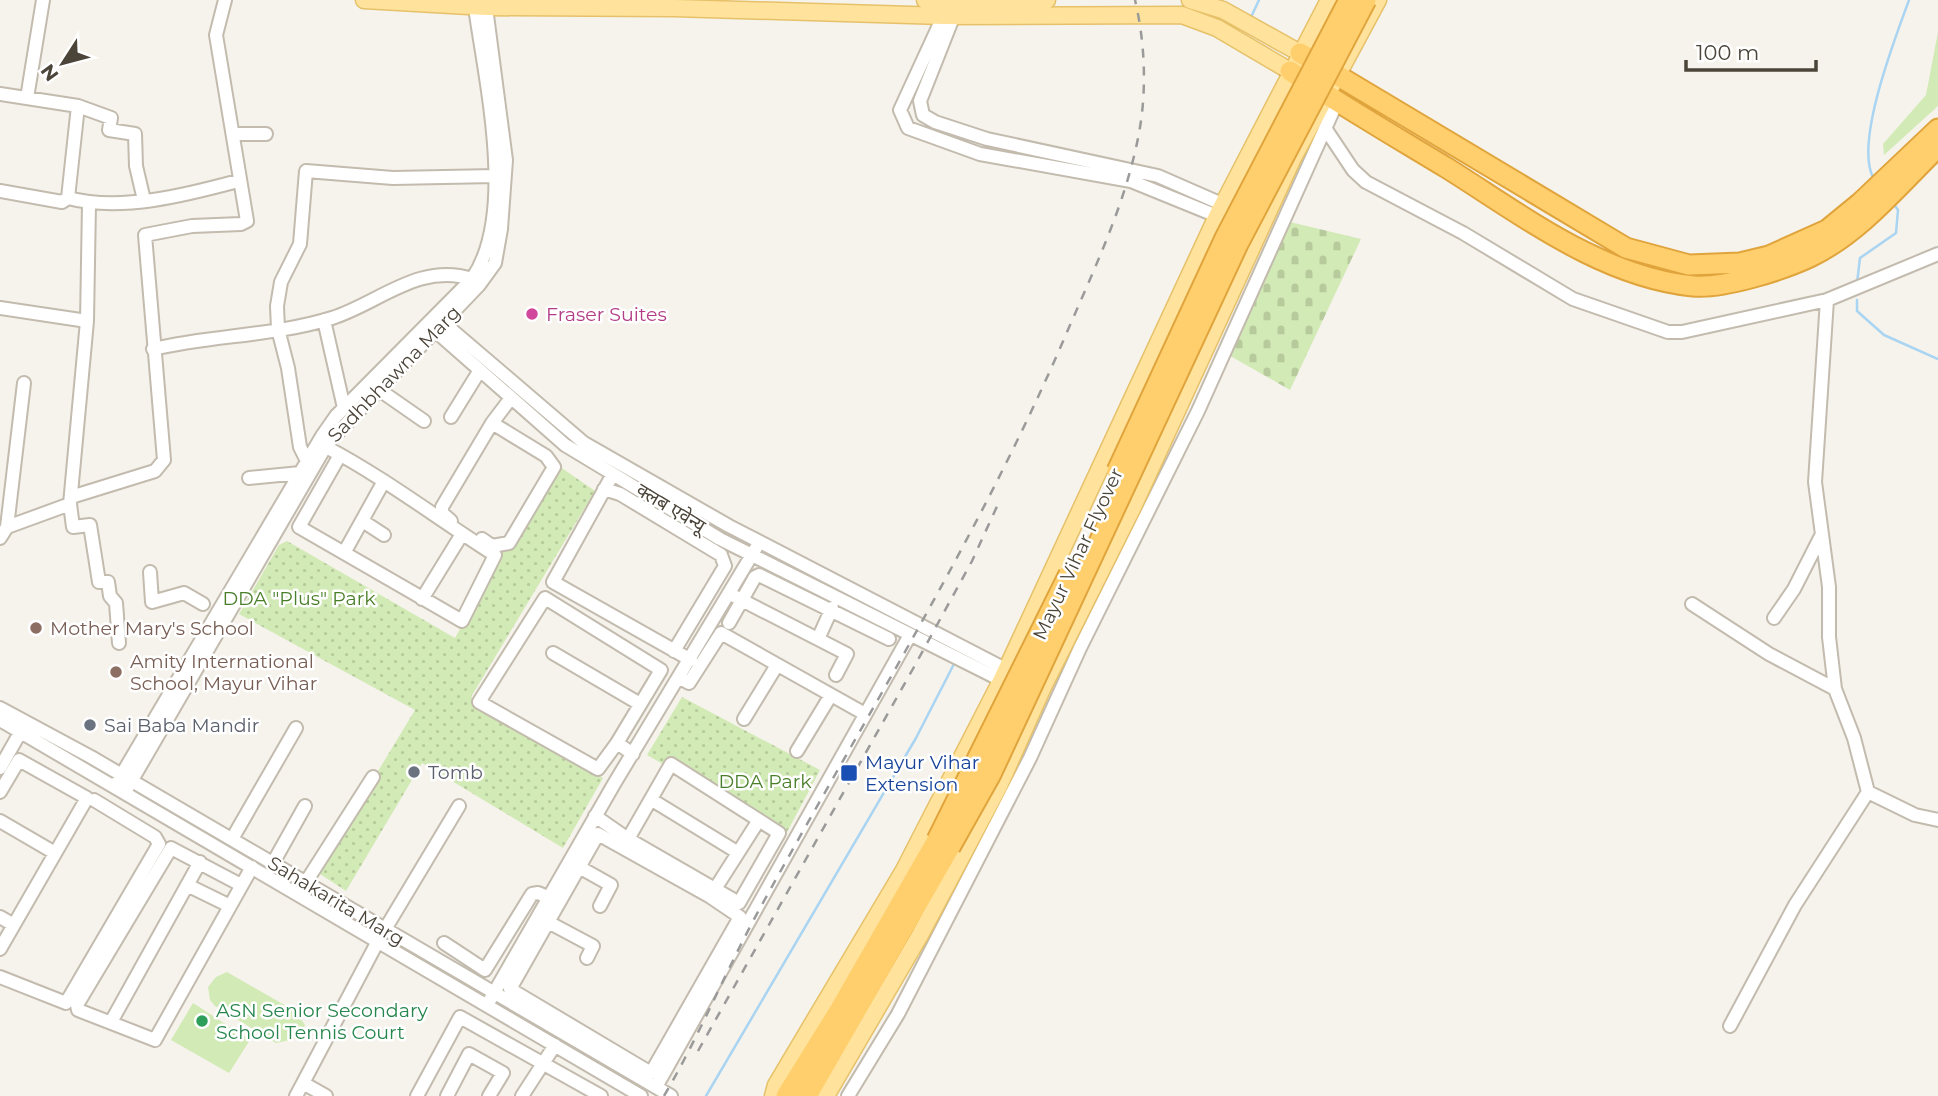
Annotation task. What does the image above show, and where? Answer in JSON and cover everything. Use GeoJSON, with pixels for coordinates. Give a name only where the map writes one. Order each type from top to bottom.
{"type":"FeatureCollection","features":[{"type":"Feature","properties":{"kind":"highway","name":"Mayur Vihar Flyover"},"geometry":{"type":"LineString","coordinates":[[807,1096],[814,1066],[950,816],[1083,546],[1225,237],[1349,0]]}},
{"type":"Feature","properties":{"kind":"highway","name":"Mayur Vihar Flyover"},"geometry":{"type":"LineString","coordinates":[[786,1096],[814,1066],[991,774],[1238,244],[1374,1]]}},
{"type":"Feature","properties":{"kind":"highway"},"geometry":{"type":"LineString","coordinates":[[1300,53],[1626,248],[1689,265],[1740,263],[1769,257],[1865,208]]}},
{"type":"Feature","properties":{"kind":"highway"},"geometry":{"type":"LineString","coordinates":[[1290,71],[1488,194],[1620,270],[1695,286],[1781,270],[1840,239],[1865,208],[1902,173],[1938,130]]}},
{"type":"Feature","properties":{"kind":"highway"},"geometry":{"type":"LineString","coordinates":[[1902,173],[1938,147]]}},
{"type":"Feature","properties":{"kind":"main road"},"geometry":{"type":"LineString","coordinates":[[364,0],[674,8],[952,6],[1182,15],[1217,28],[1290,71]]}},
{"type":"Feature","properties":{"kind":"main road"},"geometry":{"type":"LineString","coordinates":[[925,0],[952,6],[1047,0]]}},
{"type":"Feature","properties":{"kind":"main road"},"geometry":{"type":"LineString","coordinates":[[1190,0],[1223,10],[1300,53]]}},
{"type":"Feature","properties":{"kind":"main road"},"geometry":{"type":"LineString","coordinates":[[773,1096],[776,1085],[904,870],[1004,675],[1219,210],[1329,0]]}},
{"type":"Feature","properties":{"kind":"main road"},"geometry":{"type":"LineString","coordinates":[[1339,0],[1350,11],[1357,12],[1365,11],[1374,1]]}},
{"type":"Feature","properties":{"kind":"main road"},"geometry":{"type":"LineString","coordinates":[[826,1096],[920,935],[999,786],[1040,693],[1138,514],[1293,158],[1333,99],[1339,75],[1374,1]]}},
{"type":"Feature","properties":{"kind":"main road"},"geometry":{"type":"LineString","coordinates":[[957,767],[970,760],[983,760],[992,768],[999,786]]}},
{"type":"Feature","properties":{"kind":"street"},"geometry":{"type":"LineString","coordinates":[[27,98],[43,0]]}},
{"type":"Feature","properties":{"kind":"street"},"geometry":{"type":"LineString","coordinates":[[3,532],[71,501],[155,471],[164,460],[145,235],[192,226],[246,223],[238,181],[234,134],[216,35],[225,0]]}},
{"type":"Feature","properties":{"kind":"street","name":"Sadhbhawna Marg"},"geometry":{"type":"LineString","coordinates":[[120,783],[307,461],[344,408],[436,324],[486,260],[493,218],[496,160],[480,3]]}},
{"type":"Feature","properties":{"kind":"street","name":"Sadhbhawna Marg"},"geometry":{"type":"LineString","coordinates":[[120,783],[326,447],[436,324],[495,263],[501,229],[506,160],[480,3]]}},
{"type":"Feature","properties":{"kind":"street"},"geometry":{"type":"LineString","coordinates":[[952,6],[920,108],[923,115],[935,122],[987,139],[1054,156],[1158,176],[1219,210]]}},
{"type":"Feature","properties":{"kind":"street"},"geometry":{"type":"LineString","coordinates":[[952,6],[900,110],[902,118],[912,131],[980,154],[1131,181],[1219,210]]}},
{"type":"Feature","properties":{"kind":"street"},"geometry":{"type":"LineString","coordinates":[[0,94],[78,106],[111,118],[109,130],[135,134],[136,166],[144,200]]}},
{"type":"Feature","properties":{"kind":"street"},"geometry":{"type":"LineString","coordinates":[[848,1096],[898,1014],[978,862],[1138,514],[1198,411],[1325,128],[1333,99]]}},
{"type":"Feature","properties":{"kind":"street"},"geometry":{"type":"LineString","coordinates":[[68,198],[78,106]]}},
{"type":"Feature","properties":{"kind":"street"},"geometry":{"type":"LineString","coordinates":[[902,118],[920,108]]}},
{"type":"Feature","properties":{"kind":"street"},"geometry":{"type":"LineString","coordinates":[[1325,128],[1353,170],[1366,182],[1473,238],[1573,299],[1613,315],[1675,332],[1827,300],[1938,254]]}},
{"type":"Feature","properties":{"kind":"street"},"geometry":{"type":"LineString","coordinates":[[234,134],[266,134]]}},
{"type":"Feature","properties":{"kind":"street"},"geometry":{"type":"LineString","coordinates":[[307,461],[300,447],[288,369],[278,329],[277,306],[281,282],[300,244],[306,171],[393,178],[495,176]]}},
{"type":"Feature","properties":{"kind":"street"},"geometry":{"type":"LineString","coordinates":[[0,191],[62,202],[68,198],[89,204],[173,199],[238,181]]}},
{"type":"Feature","properties":{"kind":"street"},"geometry":{"type":"LineString","coordinates":[[89,204],[87,321],[71,501],[73,527],[90,525],[99,582],[108,582],[110,596],[116,603],[119,643]]}},
{"type":"Feature","properties":{"kind":"street"},"geometry":{"type":"LineString","coordinates":[[153,349],[324,320],[417,279],[461,276],[472,279]]}},
{"type":"Feature","properties":{"kind":"street"},"geometry":{"type":"LineString","coordinates":[[1730,1026],[1796,905],[1868,792],[1854,738],[1835,689],[1829,637],[1829,587],[1815,482],[1827,300]]}},
{"type":"Feature","properties":{"kind":"street"},"geometry":{"type":"LineString","coordinates":[[0,308],[87,321]]}},
{"type":"Feature","properties":{"kind":"street"},"geometry":{"type":"LineString","coordinates":[[324,320],[344,408]]}},
{"type":"Feature","properties":{"kind":"street","name":"क्लब एवेन्यू"},"geometry":{"type":"LineString","coordinates":[[436,324],[480,370],[565,444],[752,555],[910,635],[943,644]]}},
{"type":"Feature","properties":{"kind":"street","name":"क्लब एवेन्यू"},"geometry":{"type":"LineString","coordinates":[[436,324],[574,436],[943,644]]}},
{"type":"Feature","properties":{"kind":"street"},"geometry":{"type":"LineString","coordinates":[[451,418],[480,370]]}},
{"type":"Feature","properties":{"kind":"street"},"geometry":{"type":"LineString","coordinates":[[3,532],[24,383]]}},
{"type":"Feature","properties":{"kind":"street"},"geometry":{"type":"LineString","coordinates":[[378,389],[424,421]]}},
{"type":"Feature","properties":{"kind":"street"},"geometry":{"type":"LineString","coordinates":[[492,423],[546,456],[554,467],[512,538],[497,546],[446,517],[442,507],[492,423],[511,398]]}},
{"type":"Feature","properties":{"kind":"street"},"geometry":{"type":"LineString","coordinates":[[326,447],[340,455],[384,481],[495,555],[462,621],[299,527],[340,455]]}},
{"type":"Feature","properties":{"kind":"street"},"geometry":{"type":"LineString","coordinates":[[249,478],[300,473]]}},
{"type":"Feature","properties":{"kind":"street"},"geometry":{"type":"LineString","coordinates":[[613,474],[553,582],[691,660]]}},
{"type":"Feature","properties":{"kind":"street"},"geometry":{"type":"LineString","coordinates":[[344,553],[384,481]]}},
{"type":"Feature","properties":{"kind":"street"},"geometry":{"type":"LineString","coordinates":[[604,489],[621,494],[724,559],[725,566],[674,650]]}},
{"type":"Feature","properties":{"kind":"street"},"geometry":{"type":"LineString","coordinates":[[363,522],[384,535]]}},
{"type":"Feature","properties":{"kind":"street"},"geometry":{"type":"LineString","coordinates":[[422,599],[462,534]]}},
{"type":"Feature","properties":{"kind":"street"},"geometry":{"type":"LineString","coordinates":[[1774,618],[1794,589],[1821,535]]}},
{"type":"Feature","properties":{"kind":"street"},"geometry":{"type":"LineString","coordinates":[[487,1005],[548,922],[579,867],[595,816],[760,542]]}},
{"type":"Feature","properties":{"kind":"street"},"geometry":{"type":"LineString","coordinates":[[150,572],[152,602],[184,593],[203,604]]}},
{"type":"Feature","properties":{"kind":"street"},"geometry":{"type":"LineString","coordinates":[[729,622],[755,577],[759,575],[832,608],[889,639]]}},
{"type":"Feature","properties":{"kind":"street"},"geometry":{"type":"LineString","coordinates":[[729,594],[846,654],[836,675]]}},
{"type":"Feature","properties":{"kind":"street"},"geometry":{"type":"LineString","coordinates":[[545,598],[661,670],[617,743],[598,769],[479,702],[545,598]]}},
{"type":"Feature","properties":{"kind":"street"},"geometry":{"type":"LineString","coordinates":[[1692,604],[1769,654],[1835,689]]}},
{"type":"Feature","properties":{"kind":"street"},"geometry":{"type":"LineString","coordinates":[[818,639],[832,608]]}},
{"type":"Feature","properties":{"kind":"street"},"geometry":{"type":"LineString","coordinates":[[680,678],[689,683],[721,633],[865,714]]}},
{"type":"Feature","properties":{"kind":"street"},"geometry":{"type":"LineString","coordinates":[[656,1087],[910,635]]}},
{"type":"Feature","properties":{"kind":"street"},"geometry":{"type":"LineString","coordinates":[[943,644],[1040,693]]}},
{"type":"Feature","properties":{"kind":"street"},"geometry":{"type":"LineString","coordinates":[[553,653],[640,704]]}},
{"type":"Feature","properties":{"kind":"street"},"geometry":{"type":"LineString","coordinates":[[744,719],[777,665]]}},
{"type":"Feature","properties":{"kind":"street"},"geometry":{"type":"LineString","coordinates":[[797,751],[831,695]]}},
{"type":"Feature","properties":{"kind":"street","name":"Sahakarita Marg"},"geometry":{"type":"LineString","coordinates":[[0,708],[252,867],[382,935],[501,989],[671,1096]]}},
{"type":"Feature","properties":{"kind":"street","name":"Sahakarita Marg"},"geometry":{"type":"LineString","coordinates":[[0,720],[61,755],[232,839],[306,882],[487,1005],[641,1096]]}},
{"type":"Feature","properties":{"kind":"street"},"geometry":{"type":"LineString","coordinates":[[232,839],[296,728]]}},
{"type":"Feature","properties":{"kind":"street"},"geometry":{"type":"LineString","coordinates":[[0,768],[5,747],[21,731]]}},
{"type":"Feature","properties":{"kind":"street"},"geometry":{"type":"LineString","coordinates":[[617,743],[634,754]]}},
{"type":"Feature","properties":{"kind":"street"},"geometry":{"type":"LineString","coordinates":[[49,776],[61,755]]}},
{"type":"Feature","properties":{"kind":"street"},"geometry":{"type":"LineString","coordinates":[[0,792],[19,760],[88,798],[0,949]]}},
{"type":"Feature","properties":{"kind":"street"},"geometry":{"type":"LineString","coordinates":[[595,816],[628,839],[739,903],[779,833],[671,764],[628,839]]}},
{"type":"Feature","properties":{"kind":"street"},"geometry":{"type":"LineString","coordinates":[[306,882],[373,777]]}},
{"type":"Feature","properties":{"kind":"street"},"geometry":{"type":"LineString","coordinates":[[0,962],[94,800],[120,783]]}},
{"type":"Feature","properties":{"kind":"street"},"geometry":{"type":"LineString","coordinates":[[1868,792],[1915,815],[1938,820]]}},
{"type":"Feature","properties":{"kind":"street"},"geometry":{"type":"LineString","coordinates":[[0,977],[66,1003],[159,844],[155,837],[94,800]]}},
{"type":"Feature","properties":{"kind":"street"},"geometry":{"type":"LineString","coordinates":[[652,800],[737,852]]}},
{"type":"Feature","properties":{"kind":"street"},"geometry":{"type":"LineString","coordinates":[[272,863],[305,806]]}},
{"type":"Feature","properties":{"kind":"street"},"geometry":{"type":"LineString","coordinates":[[296,1096],[382,935],[459,806]]}},
{"type":"Feature","properties":{"kind":"street"},"geometry":{"type":"LineString","coordinates":[[715,889],[759,820]]}},
{"type":"Feature","properties":{"kind":"street"},"geometry":{"type":"LineString","coordinates":[[0,821],[55,853]]}},
{"type":"Feature","properties":{"kind":"street"},"geometry":{"type":"LineString","coordinates":[[598,834],[740,917],[651,1073],[501,989],[550,898],[590,837],[598,834]]}},
{"type":"Feature","properties":{"kind":"street"},"geometry":{"type":"LineString","coordinates":[[241,886],[171,848],[77,1005],[80,1012],[152,1040],[157,1038],[252,867]]}},
{"type":"Feature","properties":{"kind":"street"},"geometry":{"type":"LineString","coordinates":[[111,1022],[200,862]]}},
{"type":"Feature","properties":{"kind":"street"},"geometry":{"type":"LineString","coordinates":[[579,867],[611,885],[600,906]]}},
{"type":"Feature","properties":{"kind":"street"},"geometry":{"type":"LineString","coordinates":[[187,885],[230,906]]}},
{"type":"Feature","properties":{"kind":"street"},"geometry":{"type":"LineString","coordinates":[[444,943],[485,970],[531,894],[538,893],[550,898]]}},
{"type":"Feature","properties":{"kind":"street"},"geometry":{"type":"LineString","coordinates":[[0,917],[12,925]]}},
{"type":"Feature","properties":{"kind":"street"},"geometry":{"type":"LineString","coordinates":[[548,922],[593,946],[587,958]]}},
{"type":"Feature","properties":{"kind":"street"},"geometry":{"type":"LineString","coordinates":[[416,1096],[460,1017],[601,1096]]}},
{"type":"Feature","properties":{"kind":"street"},"geometry":{"type":"LineString","coordinates":[[522,1096],[555,1045]]}},
{"type":"Feature","properties":{"kind":"street"},"geometry":{"type":"LineString","coordinates":[[447,1096],[469,1054],[503,1073],[489,1096]]}},
{"type":"Feature","properties":{"kind":"street"},"geometry":{"type":"LineString","coordinates":[[303,1083],[326,1096]]}},
{"type":"Feature","properties":{"kind":"green space"},"geometry":{"type":"Polygon","coordinates":[[[1938,32],[1938,106],[1884,155],[1883,144],[1926,95],[1938,32]]]}},
{"type":"Feature","properties":{"kind":"green space"},"geometry":{"type":"Polygon","coordinates":[[[1290,222],[1361,239],[1290,390],[1225,353],[1290,222]]]}},
{"type":"Feature","properties":{"kind":"green space","name":"DDA \"Plus\" Park"},"geometry":{"type":"Polygon","coordinates":[[[553,462],[595,491],[471,697],[603,778],[563,848],[422,763],[346,891],[317,872],[415,710],[239,614],[279,545],[287,541],[455,638],[553,462]]]}},
{"type":"Feature","properties":{"kind":"green space","name":"DDA Park"},"geometry":{"type":"Polygon","coordinates":[[[682,697],[820,770],[786,834],[647,755],[682,697]]]}},
{"type":"Feature","properties":{"kind":"green space"},"geometry":{"type":"Polygon","coordinates":[[[227,972],[295,1011],[305,1025],[299,1038],[276,1043],[215,1006],[210,1000],[208,987],[216,977],[227,972]]]}},
{"type":"Feature","properties":{"kind":"green space","name":"ASN Senior Secondary School Tennis Court"},"geometry":{"type":"Polygon","coordinates":[[[193,1003],[250,1040],[229,1073],[171,1040],[193,1003]]]}},
{"type":"Feature","properties":{"kind":"waterway"},"geometry":{"type":"LineString","coordinates":[[1252,15],[1259,0]]}},
{"type":"Feature","properties":{"kind":"waterway"},"geometry":{"type":"LineString","coordinates":[[1874,179],[1869,163],[1872,117],[1909,0]]}},
{"type":"Feature","properties":{"kind":"waterway"},"geometry":{"type":"LineString","coordinates":[[1857,283],[1860,258],[1896,233],[1898,210],[1893,203]]}},
{"type":"Feature","properties":{"kind":"waterway"},"geometry":{"type":"LineString","coordinates":[[1857,300],[1857,311],[1884,335],[1938,359]]}},
{"type":"Feature","properties":{"kind":"waterway"},"geometry":{"type":"LineString","coordinates":[[706,1096],[916,738],[955,662]]}},
{"type":"Feature","properties":{"kind":"railway"},"geometry":{"type":"LineString","coordinates":[[664,1096],[764,901],[961,550],[1034,406],[1088,283],[1118,210],[1139,133],[1144,66],[1135,0]]}},
{"type":"Feature","properties":{"kind":"railway"},"geometry":{"type":"LineString","coordinates":[[698,1051],[914,667],[972,561],[999,502]]}},
{"type":"Feature","properties":{"kind":"place","name":"Fraser Suites"},"geometry":{"type":"Point","coordinates":[532,314]}},
{"type":"Feature","properties":{"kind":"place","name":"Mother Mary's School"},"geometry":{"type":"Point","coordinates":[36,628]}},
{"type":"Feature","properties":{"kind":"place","name":"Amity International School, Mayur Vihar"},"geometry":{"type":"Point","coordinates":[116,672]}},
{"type":"Feature","properties":{"kind":"place","name":"Sai Baba Mandir"},"geometry":{"type":"Point","coordinates":[90,725]}},
{"type":"Feature","properties":{"kind":"place","name":"Tomb"},"geometry":{"type":"Point","coordinates":[414,772]}},
{"type":"Feature","properties":{"kind":"place","name":"Mayur Vihar Extension"},"geometry":{"type":"Point","coordinates":[849,773]}},
{"type":"Feature","properties":{"kind":"place","name":"ASN Senior Secondary School Tennis Court"},"geometry":{"type":"Point","coordinates":[202,1021]}}]}
